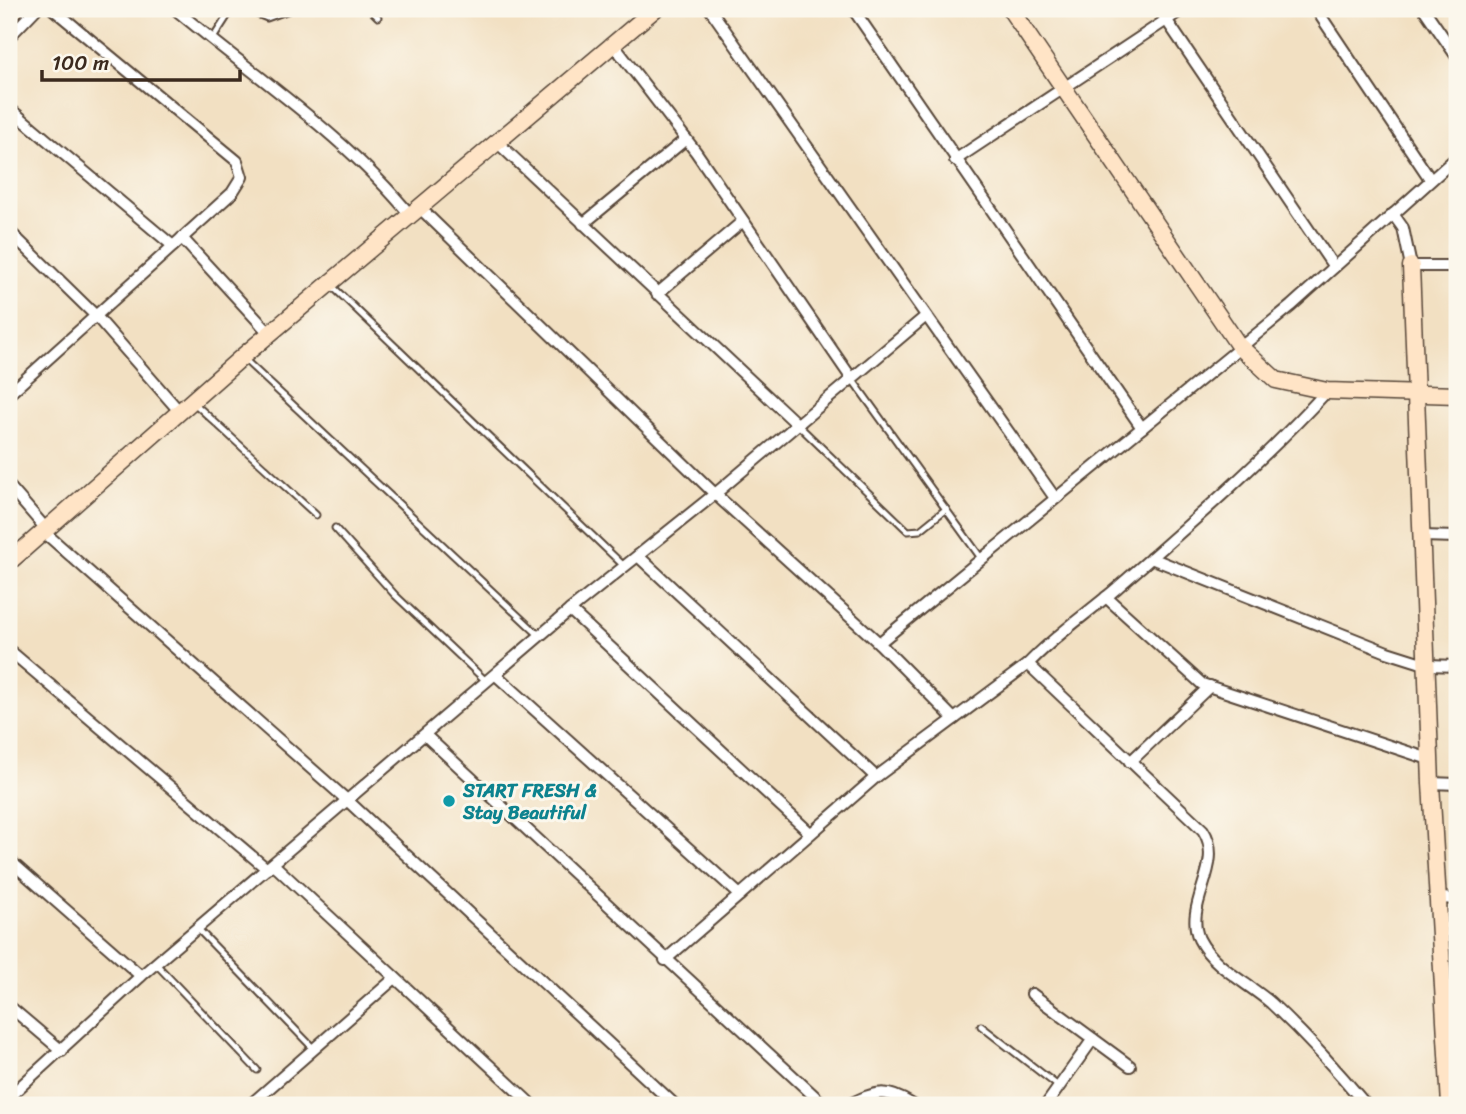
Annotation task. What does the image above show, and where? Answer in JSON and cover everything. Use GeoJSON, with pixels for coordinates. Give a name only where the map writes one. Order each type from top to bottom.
{"type":"FeatureCollection","features":[{"type":"Feature","properties":{"kind":"street"},"geometry":{"type":"LineString","coordinates":[[9,37],[36,9]]}},
{"type":"Feature","properties":{"kind":"street"},"geometry":{"type":"LineString","coordinates":[[12,386],[96,316],[239,185],[242,170],[237,161],[53,9]]}},
{"type":"Feature","properties":{"kind":"street"},"geometry":{"type":"LineString","coordinates":[[175,9],[350,150],[715,494],[878,643],[954,719]]}},
{"type":"Feature","properties":{"kind":"street"},"geometry":{"type":"LineString","coordinates":[[9,562],[242,357],[655,9]]}},
{"type":"Feature","properties":{"kind":"street"},"geometry":{"type":"LineString","coordinates":[[710,9],[1055,498]]}},
{"type":"Feature","properties":{"kind":"street"},"geometry":{"type":"LineString","coordinates":[[853,9],[1142,428]]}},
{"type":"Feature","properties":{"kind":"street"},"geometry":{"type":"LineString","coordinates":[[1010,9],[1240,346],[1276,380],[1327,391],[1457,395]]}},
{"type":"Feature","properties":{"kind":"street"},"geometry":{"type":"LineString","coordinates":[[1159,9],[1334,267]]}},
{"type":"Feature","properties":{"kind":"street"},"geometry":{"type":"LineString","coordinates":[[956,160],[1183,9]]}},
{"type":"Feature","properties":{"kind":"street"},"geometry":{"type":"LineString","coordinates":[[1317,9],[1430,179]]}},
{"type":"Feature","properties":{"kind":"street"},"geometry":{"type":"LineString","coordinates":[[1424,9],[1457,57]]}},
{"type":"Feature","properties":{"kind":"street"},"geometry":{"type":"LineString","coordinates":[[613,44],[686,139],[852,379]]}},
{"type":"Feature","properties":{"kind":"street"},"geometry":{"type":"LineString","coordinates":[[9,108],[177,242],[270,334]]}},
{"type":"Feature","properties":{"kind":"street"},"geometry":{"type":"LineString","coordinates":[[583,224],[686,139]]}},
{"type":"Feature","properties":{"kind":"street"},"geometry":{"type":"LineString","coordinates":[[498,143],[797,425]]}},
{"type":"Feature","properties":{"kind":"street"},"geometry":{"type":"LineString","coordinates":[[878,643],[1292,306],[1457,157]]}},
{"type":"Feature","properties":{"kind":"street"},"geometry":{"type":"LineString","coordinates":[[1393,214],[1403,228],[1411,266],[1421,536],[1429,665],[1431,783],[1452,1034],[1450,1105]]}},
{"type":"Feature","properties":{"kind":"street"},"geometry":{"type":"LineString","coordinates":[[657,294],[743,221]]}},
{"type":"Feature","properties":{"kind":"street"},"geometry":{"type":"LineString","coordinates":[[9,232],[186,407]]}},
{"type":"Feature","properties":{"kind":"street"},"geometry":{"type":"LineString","coordinates":[[1411,266],[1457,266]]}},
{"type":"Feature","properties":{"kind":"street"},"geometry":{"type":"LineString","coordinates":[[9,1097],[141,976],[570,610],[715,494],[926,316]]}},
{"type":"Feature","properties":{"kind":"street"},"geometry":{"type":"LineString","coordinates":[[665,960],[876,776],[1028,664],[1106,597],[1288,433],[1327,391]]}},
{"type":"Feature","properties":{"kind":"street"},"geometry":{"type":"LineString","coordinates":[[9,486],[46,531],[348,801],[675,1105]]}},
{"type":"Feature","properties":{"kind":"street"},"geometry":{"type":"LineString","coordinates":[[1421,536],[1457,537]]}},
{"type":"Feature","properties":{"kind":"street"},"geometry":{"type":"LineString","coordinates":[[638,556],[876,776]]}},
{"type":"Feature","properties":{"kind":"street"},"geometry":{"type":"LineString","coordinates":[[1150,558],[1252,601],[1429,665],[1457,666]]}},
{"type":"Feature","properties":{"kind":"street"},"geometry":{"type":"LineString","coordinates":[[1106,597],[1202,684],[1432,760]]}},
{"type":"Feature","properties":{"kind":"street"},"geometry":{"type":"LineString","coordinates":[[570,610],[810,833]]}},
{"type":"Feature","properties":{"kind":"street"},"geometry":{"type":"LineString","coordinates":[[9,650],[270,867],[532,1105]]}},
{"type":"Feature","properties":{"kind":"street"},"geometry":{"type":"LineString","coordinates":[[1028,664],[1181,808],[1208,838],[1210,861],[1196,924],[1205,949],[1270,1003],[1366,1105]]}},
{"type":"Feature","properties":{"kind":"street"},"geometry":{"type":"LineString","coordinates":[[492,679],[740,895]]}},
{"type":"Feature","properties":{"kind":"street"},"geometry":{"type":"LineString","coordinates":[[1130,762],[1210,686]]}},
{"type":"Feature","properties":{"kind":"street"},"geometry":{"type":"LineString","coordinates":[[425,735],[824,1105]]}},
{"type":"Feature","properties":{"kind":"street"},"geometry":{"type":"LineString","coordinates":[[1431,783],[1457,784]]}},
{"type":"Feature","properties":{"kind":"street"},"geometry":{"type":"LineString","coordinates":[[9,860],[141,976]]}},
{"type":"Feature","properties":{"kind":"street"},"geometry":{"type":"LineString","coordinates":[[1439,898],[1457,899]]}},
{"type":"Feature","properties":{"kind":"street"},"geometry":{"type":"LineString","coordinates":[[250,1105],[395,978]]}},
{"type":"Feature","properties":{"kind":"street"},"geometry":{"type":"LineString","coordinates":[[1032,994],[1130,1066]]}},
{"type":"Feature","properties":{"kind":"street"},"geometry":{"type":"LineString","coordinates":[[9,1006],[62,1051]]}},
{"type":"Feature","properties":{"kind":"street"},"geometry":{"type":"LineString","coordinates":[[1045,1105],[1093,1039]]}},
{"type":"Feature","properties":{"kind":"street"},"geometry":{"type":"LineString","coordinates":[[848,1105],[883,1092],[895,1094],[913,1105]]}},
{"type":"Feature","properties":{"kind":"lane"},"geometry":{"type":"LineString","coordinates":[[212,40],[230,10],[238,9]]}},
{"type":"Feature","properties":{"kind":"lane"},"geometry":{"type":"LineString","coordinates":[[245,9],[267,18],[292,9]]}},
{"type":"Feature","properties":{"kind":"lane"},"geometry":{"type":"LineString","coordinates":[[370,9],[377,17]]}},
{"type":"Feature","properties":{"kind":"lane"},"geometry":{"type":"LineString","coordinates":[[330,284],[624,566]]}},
{"type":"Feature","properties":{"kind":"lane"},"geometry":{"type":"LineString","coordinates":[[242,357],[541,637]]}},
{"type":"Feature","properties":{"kind":"lane"},"geometry":{"type":"LineString","coordinates":[[852,379],[982,558]]}},
{"type":"Feature","properties":{"kind":"lane"},"geometry":{"type":"LineString","coordinates":[[186,407],[316,514]]}},
{"type":"Feature","properties":{"kind":"lane"},"geometry":{"type":"LineString","coordinates":[[797,425],[908,531],[920,530],[946,509]]}},
{"type":"Feature","properties":{"kind":"lane"},"geometry":{"type":"LineString","coordinates":[[335,528],[396,595],[492,679]]}},
{"type":"Feature","properties":{"kind":"lane"},"geometry":{"type":"LineString","coordinates":[[198,929],[314,1049]]}},
{"type":"Feature","properties":{"kind":"lane"},"geometry":{"type":"LineString","coordinates":[[156,964],[257,1070]]}},
{"type":"Feature","properties":{"kind":"lane"},"geometry":{"type":"LineString","coordinates":[[981,1026],[1059,1086]]}},
{"type":"Feature","properties":{"kind":"place","name":"START FRESH & Stay Beautiful"},"geometry":{"type":"Point","coordinates":[449,801]}}]}
